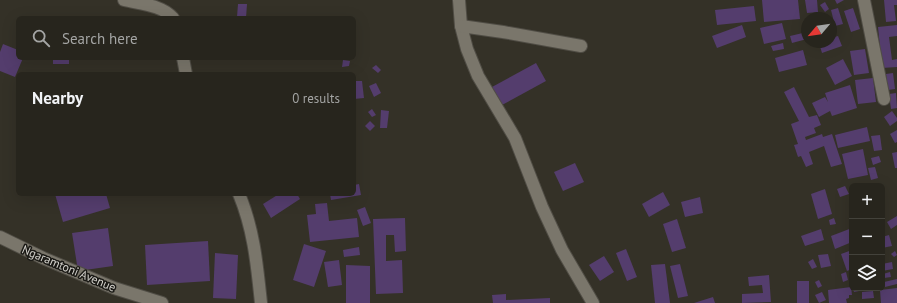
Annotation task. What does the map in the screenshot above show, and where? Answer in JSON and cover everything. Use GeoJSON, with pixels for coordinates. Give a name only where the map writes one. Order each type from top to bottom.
{"type":"FeatureCollection","features":[{"type":"Feature","properties":{"kind":"street"},"geometry":{"type":"LineString","coordinates":[[124,0],[158,8],[168,12],[171,16]]}},
{"type":"Feature","properties":{"kind":"street"},"geometry":{"type":"LineString","coordinates":[[459,0],[461,26],[467,50],[478,76],[515,138],[542,207],[562,250],[593,303]]}},
{"type":"Feature","properties":{"kind":"street"},"geometry":{"type":"LineString","coordinates":[[864,0],[884,99]]}},
{"type":"Feature","properties":{"kind":"street"},"geometry":{"type":"LineString","coordinates":[[461,26],[581,46]]}},
{"type":"Feature","properties":{"kind":"street"},"geometry":{"type":"LineString","coordinates":[[183,60],[186,72]]}},
{"type":"Feature","properties":{"kind":"street"},"geometry":{"type":"LineString","coordinates":[[240,196],[249,220],[255,253],[261,303]]}},
{"type":"Feature","properties":{"kind":"street","name":"Ngaramtoni Avenue"},"geometry":{"type":"LineString","coordinates":[[0,237],[43,258],[114,288],[162,303]]}},
{"type":"Feature","properties":{"kind":"building"},"geometry":{"type":"Polygon","coordinates":[[[762,0],[798,0],[800,19],[764,22],[762,0]]]}},
{"type":"Feature","properties":{"kind":"building"},"geometry":{"type":"Polygon","coordinates":[[[805,0],[817,0],[818,12],[807,12],[805,0]]]}},
{"type":"Feature","properties":{"kind":"building"},"geometry":{"type":"Polygon","coordinates":[[[835,0],[844,0],[837,4],[835,0]]]}},
{"type":"Feature","properties":{"kind":"building"},"geometry":{"type":"Polygon","coordinates":[[[884,0],[897,0],[897,5],[894,5],[896,21],[886,22],[884,0]]]}},
{"type":"Feature","properties":{"kind":"building"},"geometry":{"type":"Polygon","coordinates":[[[825,2],[829,9],[825,12],[820,5],[825,2]]]}},
{"type":"Feature","properties":{"kind":"building"},"geometry":{"type":"Polygon","coordinates":[[[238,4],[247,4],[246,16],[237,16],[238,4]]]}},
{"type":"Feature","properties":{"kind":"building"},"geometry":{"type":"Polygon","coordinates":[[[754,6],[756,21],[717,25],[715,10],[754,6]]]}},
{"type":"Feature","properties":{"kind":"building"},"geometry":{"type":"Polygon","coordinates":[[[838,8],[843,24],[837,26],[837,12],[832,12],[831,10],[838,8]]]}},
{"type":"Feature","properties":{"kind":"building"},"geometry":{"type":"Polygon","coordinates":[[[853,8],[860,29],[851,32],[844,11],[853,8]]]}},
{"type":"Feature","properties":{"kind":"building"},"geometry":{"type":"Polygon","coordinates":[[[782,23],[786,39],[764,44],[760,28],[782,23]]]}},
{"type":"Feature","properties":{"kind":"building"},"geometry":{"type":"Polygon","coordinates":[[[742,25],[746,37],[717,48],[712,36],[742,25]]]}},
{"type":"Feature","properties":{"kind":"building"},"geometry":{"type":"Polygon","coordinates":[[[897,25],[897,36],[889,37],[892,60],[897,59],[897,67],[882,68],[878,27],[897,25]]]}},
{"type":"Feature","properties":{"kind":"building"},"geometry":{"type":"Polygon","coordinates":[[[801,33],[801,41],[792,43],[790,36],[801,33]]]}},
{"type":"Feature","properties":{"kind":"building"},"geometry":{"type":"Polygon","coordinates":[[[837,36],[842,46],[837,48],[837,36]]]}},
{"type":"Feature","properties":{"kind":"building"},"geometry":{"type":"Polygon","coordinates":[[[783,43],[784,49],[773,51],[771,46],[783,43]]]}},
{"type":"Feature","properties":{"kind":"building"},"geometry":{"type":"Polygon","coordinates":[[[3,44],[16,49],[16,60],[22,60],[15,77],[0,71],[0,52],[3,44]]]}},
{"type":"Feature","properties":{"kind":"building"},"geometry":{"type":"Polygon","coordinates":[[[820,48],[836,48],[822,53],[820,48]]]}},
{"type":"Feature","properties":{"kind":"building"},"geometry":{"type":"Polygon","coordinates":[[[865,49],[869,73],[854,75],[850,51],[865,49]]]}},
{"type":"Feature","properties":{"kind":"building"},"geometry":{"type":"Polygon","coordinates":[[[803,50],[807,65],[779,72],[775,58],[803,50]]]}},
{"type":"Feature","properties":{"kind":"building"},"geometry":{"type":"Polygon","coordinates":[[[843,59],[852,76],[835,85],[826,68],[843,59]]]}},
{"type":"Feature","properties":{"kind":"building"},"geometry":{"type":"Polygon","coordinates":[[[53,60],[69,60],[69,64],[53,64],[53,60]]]}},
{"type":"Feature","properties":{"kind":"building"},"geometry":{"type":"Polygon","coordinates":[[[343,60],[350,61],[349,66],[342,67],[343,60]]]}},
{"type":"Feature","properties":{"kind":"building"},"geometry":{"type":"Polygon","coordinates":[[[536,63],[546,81],[502,105],[492,87],[536,63]]]}},
{"type":"Feature","properties":{"kind":"building"},"geometry":{"type":"Polygon","coordinates":[[[376,65],[381,70],[378,73],[372,68],[376,65]]]}},
{"type":"Feature","properties":{"kind":"building"},"geometry":{"type":"Polygon","coordinates":[[[893,73],[895,89],[888,90],[886,74],[893,73]]]}},
{"type":"Feature","properties":{"kind":"building"},"geometry":{"type":"Polygon","coordinates":[[[873,78],[876,102],[858,104],[855,80],[873,78]]]}},
{"type":"Feature","properties":{"kind":"building"},"geometry":{"type":"Polygon","coordinates":[[[356,81],[362,81],[364,98],[356,99],[356,81]]]}},
{"type":"Feature","properties":{"kind":"building"},"geometry":{"type":"Polygon","coordinates":[[[376,83],[381,93],[374,97],[369,86],[376,83]]]}},
{"type":"Feature","properties":{"kind":"building"},"geometry":{"type":"Polygon","coordinates":[[[850,85],[857,108],[832,116],[830,111],[819,117],[812,103],[825,97],[828,102],[825,93],[850,85]]]}},
{"type":"Feature","properties":{"kind":"building"},"geometry":{"type":"Polygon","coordinates":[[[794,87],[809,117],[817,115],[821,125],[814,128],[816,133],[805,137],[806,140],[822,134],[823,137],[832,134],[842,164],[831,167],[824,146],[809,152],[813,164],[806,167],[801,156],[798,157],[794,145],[798,144],[791,124],[799,121],[784,92],[794,87]]]}},
{"type":"Feature","properties":{"kind":"building"},"geometry":{"type":"Polygon","coordinates":[[[896,93],[897,108],[891,109],[889,94],[896,93]]]}},
{"type":"Feature","properties":{"kind":"building"},"geometry":{"type":"Polygon","coordinates":[[[372,109],[376,115],[372,117],[368,112],[372,109]]]}},
{"type":"Feature","properties":{"kind":"building"},"geometry":{"type":"Polygon","coordinates":[[[381,110],[389,111],[387,128],[380,128],[381,110]]]}},
{"type":"Feature","properties":{"kind":"building"},"geometry":{"type":"Polygon","coordinates":[[[892,111],[897,118],[897,121],[890,126],[884,117],[892,111]]]}},
{"type":"Feature","properties":{"kind":"building"},"geometry":{"type":"Polygon","coordinates":[[[370,121],[375,126],[370,131],[365,126],[370,121]]]}},
{"type":"Feature","properties":{"kind":"building"},"geometry":{"type":"Polygon","coordinates":[[[867,127],[870,141],[838,148],[835,135],[867,127]]]}},
{"type":"Feature","properties":{"kind":"building"},"geometry":{"type":"Polygon","coordinates":[[[897,130],[897,142],[895,143],[890,134],[897,130]]]}},
{"type":"Feature","properties":{"kind":"building"},"geometry":{"type":"Polygon","coordinates":[[[880,135],[882,150],[874,151],[871,136],[880,135]]]}},
{"type":"Feature","properties":{"kind":"building"},"geometry":{"type":"Polygon","coordinates":[[[863,149],[868,175],[848,179],[842,154],[863,149]]]}},
{"type":"Feature","properties":{"kind":"building"},"geometry":{"type":"Polygon","coordinates":[[[897,152],[897,168],[895,168],[892,153],[897,152]]]}},
{"type":"Feature","properties":{"kind":"building"},"geometry":{"type":"Polygon","coordinates":[[[879,156],[881,162],[873,165],[871,158],[879,156]]]}},
{"type":"Feature","properties":{"kind":"building"},"geometry":{"type":"Polygon","coordinates":[[[575,163],[584,182],[563,191],[554,172],[575,163]]]}},
{"type":"Feature","properties":{"kind":"building"},"geometry":{"type":"Polygon","coordinates":[[[875,167],[878,178],[871,180],[868,168],[875,167]]]}},
{"type":"Feature","properties":{"kind":"building"},"geometry":{"type":"Polygon","coordinates":[[[359,184],[361,195],[356,196],[356,185],[359,184]]]}},
{"type":"Feature","properties":{"kind":"building"},"geometry":{"type":"Polygon","coordinates":[[[845,186],[849,194],[840,197],[837,189],[845,186]]]}},
{"type":"Feature","properties":{"kind":"building"},"geometry":{"type":"Polygon","coordinates":[[[825,189],[832,214],[818,219],[811,194],[825,189]]]}},
{"type":"Feature","properties":{"kind":"building"},"geometry":{"type":"Polygon","coordinates":[[[663,192],[670,205],[649,217],[642,204],[663,192]]]}},
{"type":"Feature","properties":{"kind":"building"},"geometry":{"type":"Polygon","coordinates":[[[56,196],[107,196],[110,208],[63,222],[56,196]]]}},
{"type":"Feature","properties":{"kind":"building"},"geometry":{"type":"Polygon","coordinates":[[[276,196],[298,196],[300,199],[271,218],[263,204],[276,196]]]}},
{"type":"Feature","properties":{"kind":"building"},"geometry":{"type":"Polygon","coordinates":[[[330,196],[355,196],[331,200],[330,196]]]}},
{"type":"Feature","properties":{"kind":"building"},"geometry":{"type":"Polygon","coordinates":[[[700,197],[703,213],[685,217],[681,202],[700,197]]]}},
{"type":"Feature","properties":{"kind":"building"},"geometry":{"type":"Polygon","coordinates":[[[327,203],[329,221],[357,218],[359,237],[310,242],[307,215],[316,214],[315,204],[327,203]]]}},
{"type":"Feature","properties":{"kind":"building"},"geometry":{"type":"Polygon","coordinates":[[[365,207],[371,223],[363,226],[357,210],[365,207]]]}},
{"type":"Feature","properties":{"kind":"building"},"geometry":{"type":"Polygon","coordinates":[[[897,216],[897,225],[891,229],[887,222],[897,216]]]}},
{"type":"Feature","properties":{"kind":"building"},"geometry":{"type":"Polygon","coordinates":[[[405,218],[406,251],[395,252],[394,235],[386,235],[386,261],[402,260],[403,293],[376,294],[373,219],[405,218]]]}},
{"type":"Feature","properties":{"kind":"building"},"geometry":{"type":"Polygon","coordinates":[[[834,218],[836,224],[830,225],[829,220],[834,218]]]}},
{"type":"Feature","properties":{"kind":"building"},"geometry":{"type":"Polygon","coordinates":[[[677,219],[686,248],[672,252],[663,224],[677,219]]]}},
{"type":"Feature","properties":{"kind":"building"},"geometry":{"type":"Polygon","coordinates":[[[108,228],[113,266],[78,271],[72,233],[108,228]]]}},
{"type":"Feature","properties":{"kind":"building"},"geometry":{"type":"Polygon","coordinates":[[[821,229],[824,240],[805,246],[801,236],[821,229]]]}},
{"type":"Feature","properties":{"kind":"building"},"geometry":{"type":"Polygon","coordinates":[[[849,229],[849,243],[835,249],[831,236],[849,229]]]}},
{"type":"Feature","properties":{"kind":"building"},"geometry":{"type":"Polygon","coordinates":[[[889,235],[892,246],[885,247],[885,236],[889,235]]]}},
{"type":"Feature","properties":{"kind":"building"},"geometry":{"type":"Polygon","coordinates":[[[208,241],[210,281],[147,285],[145,245],[208,241]]]}},
{"type":"Feature","properties":{"kind":"building"},"geometry":{"type":"Polygon","coordinates":[[[304,244],[326,251],[314,287],[293,280],[304,244]]]}},
{"type":"Feature","properties":{"kind":"building"},"geometry":{"type":"Polygon","coordinates":[[[359,247],[360,255],[344,257],[343,250],[359,247]]]}},
{"type":"Feature","properties":{"kind":"building"},"geometry":{"type":"Polygon","coordinates":[[[626,249],[637,277],[627,281],[616,253],[626,249]]]}},
{"type":"Feature","properties":{"kind":"building"},"geometry":{"type":"Polygon","coordinates":[[[849,251],[849,270],[847,271],[841,254],[849,251]]]}},
{"type":"Feature","properties":{"kind":"building"},"geometry":{"type":"Polygon","coordinates":[[[895,251],[897,255],[894,257],[891,254],[895,251]]]}},
{"type":"Feature","properties":{"kind":"building"},"geometry":{"type":"Polygon","coordinates":[[[215,253],[238,255],[236,299],[213,298],[215,253]]]}},
{"type":"Feature","properties":{"kind":"building"},"geometry":{"type":"Polygon","coordinates":[[[828,254],[831,266],[821,268],[818,255],[828,254]]]}},
{"type":"Feature","properties":{"kind":"building"},"geometry":{"type":"Polygon","coordinates":[[[604,256],[614,272],[600,281],[589,265],[604,256]]]}},
{"type":"Feature","properties":{"kind":"building"},"geometry":{"type":"Polygon","coordinates":[[[813,259],[817,267],[812,269],[808,262],[813,259]]]}},
{"type":"Feature","properties":{"kind":"building"},"geometry":{"type":"Polygon","coordinates":[[[339,260],[342,285],[328,287],[324,262],[339,260]]]}},
{"type":"Feature","properties":{"kind":"building"},"geometry":{"type":"Polygon","coordinates":[[[892,262],[893,269],[885,270],[885,263],[892,262]]]}},
{"type":"Feature","properties":{"kind":"building"},"geometry":{"type":"Polygon","coordinates":[[[665,264],[670,303],[655,303],[651,265],[665,264]]]}},
{"type":"Feature","properties":{"kind":"building"},"geometry":{"type":"Polygon","coordinates":[[[680,264],[688,296],[678,298],[670,266],[680,264]]]}},
{"type":"Feature","properties":{"kind":"building"},"geometry":{"type":"Polygon","coordinates":[[[346,265],[370,266],[370,303],[346,303],[346,265]]]}},
{"type":"Feature","properties":{"kind":"building"},"geometry":{"type":"Polygon","coordinates":[[[846,272],[848,280],[843,282],[841,274],[846,272]]]}},
{"type":"Feature","properties":{"kind":"building"},"geometry":{"type":"Polygon","coordinates":[[[890,272],[891,277],[885,278],[885,273],[890,272]]]}},
{"type":"Feature","properties":{"kind":"building"},"geometry":{"type":"Polygon","coordinates":[[[769,275],[771,302],[742,303],[742,294],[763,293],[762,285],[749,286],[748,277],[769,275]]]}},
{"type":"Feature","properties":{"kind":"building"},"geometry":{"type":"Polygon","coordinates":[[[897,279],[897,284],[885,287],[885,282],[897,279]]]}},
{"type":"Feature","properties":{"kind":"building"},"geometry":{"type":"Polygon","coordinates":[[[819,280],[822,286],[818,288],[815,282],[819,280]]]}},
{"type":"Feature","properties":{"kind":"building"},"geometry":{"type":"Polygon","coordinates":[[[797,281],[809,281],[809,303],[797,303],[797,281]]]}},
{"type":"Feature","properties":{"kind":"building"},"geometry":{"type":"Polygon","coordinates":[[[849,287],[849,291],[852,291],[852,295],[849,295],[849,298],[846,299],[847,303],[829,303],[828,290],[849,287]]]}},
{"type":"Feature","properties":{"kind":"building"},"geometry":{"type":"Polygon","coordinates":[[[897,288],[897,303],[881,303],[880,291],[885,291],[885,289],[897,288]]]}},
{"type":"Feature","properties":{"kind":"building"},"geometry":{"type":"Polygon","coordinates":[[[873,291],[874,298],[862,299],[862,292],[873,291]]]}},
{"type":"Feature","properties":{"kind":"building"},"geometry":{"type":"Polygon","coordinates":[[[822,292],[826,300],[819,303],[815,295],[822,292]]]}},
{"type":"Feature","properties":{"kind":"building"},"geometry":{"type":"Polygon","coordinates":[[[506,294],[506,300],[550,298],[550,303],[493,303],[492,295],[506,294]]]}},
{"type":"Feature","properties":{"kind":"building"},"geometry":{"type":"Polygon","coordinates":[[[713,297],[715,303],[694,303],[713,297]]]}}]}
